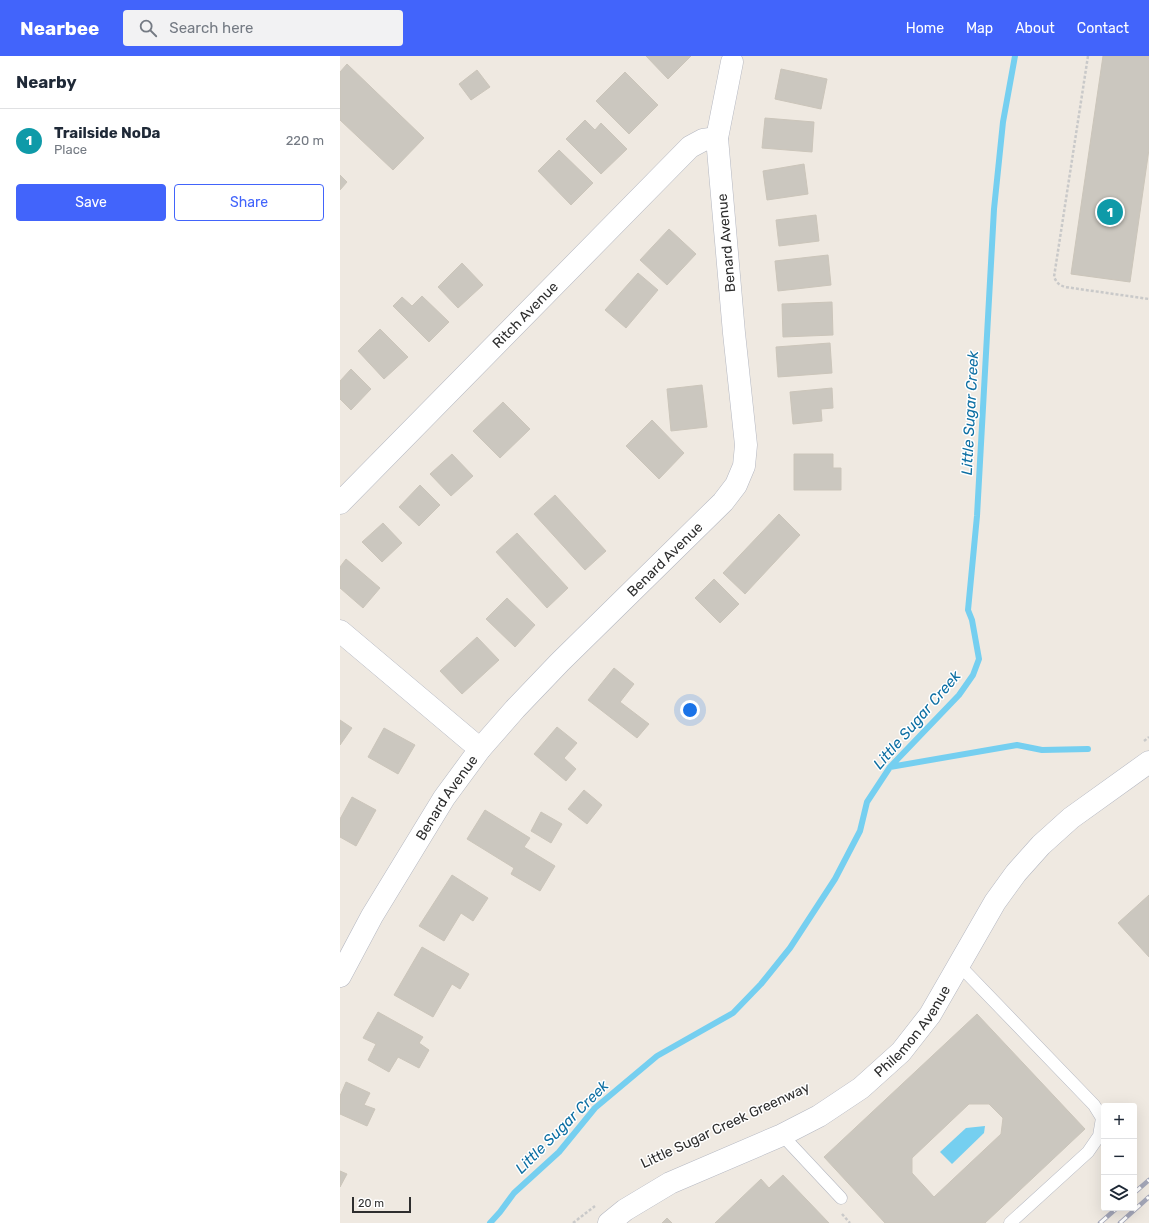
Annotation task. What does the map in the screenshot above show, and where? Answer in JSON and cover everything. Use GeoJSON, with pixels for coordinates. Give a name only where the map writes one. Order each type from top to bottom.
{"type":"FeatureCollection","features":[{"type":"Feature","properties":{"kind":"street","name":"Benard Avenue"},"geometry":{"type":"LineString","coordinates":[[340,976],[372,916],[444,798],[480,749],[515,709],[560,662],[723,502],[736,485],[744,466],[746,445],[734,333],[717,138],[732,62]]}},
{"type":"Feature","properties":{"kind":"street","name":"Ritch Avenue"},"geometry":{"type":"LineString","coordinates":[[340,502],[690,147],[702,140],[717,138]]}},
{"type":"Feature","properties":{"kind":"street"},"geometry":{"type":"LineString","coordinates":[[340,631],[480,749]]}},
{"type":"Feature","properties":{"kind":"street","name":"Philemon Avenue"},"geometry":{"type":"LineString","coordinates":[[609,1223],[625,1210],[670,1183],[782,1135],[819,1116],[861,1088],[901,1052],[930,1015],[995,902],[1016,873],[1041,845],[1071,818],[1149,762]]}},
{"type":"Feature","properties":{"kind":"lane"},"geometry":{"type":"LineString","coordinates":[[959,965],[1094,1104],[1102,1118],[1099,1136],[1088,1152],[1010,1223]]}},
{"type":"Feature","properties":{"kind":"lane"},"geometry":{"type":"LineString","coordinates":[[782,1135],[841,1198]]}},
{"type":"Feature","properties":{"kind":"path"},"geometry":{"type":"LineString","coordinates":[[1088,56],[1054,277],[1056,282],[1065,287],[1149,299]]}},
{"type":"Feature","properties":{"kind":"path"},"geometry":{"type":"LineString","coordinates":[[574,1223],[596,1205]]}},
{"type":"Feature","properties":{"kind":"water"},"geometry":{"type":"Polygon","coordinates":[[[985,1126],[984,1133],[952,1164],[940,1152],[966,1128],[985,1126]]]}},
{"type":"Feature","properties":{"kind":"building"},"geometry":{"type":"Polygon","coordinates":[[[646,56],[691,56],[668,79],[646,56]]]}},
{"type":"Feature","properties":{"kind":"building"},"geometry":{"type":"Polygon","coordinates":[[[1103,56],[1149,56],[1149,149],[1130,282],[1071,274],[1103,56]]]}},
{"type":"Feature","properties":{"kind":"building"},"geometry":{"type":"Polygon","coordinates":[[[347,64],[424,138],[393,170],[340,120],[340,72],[347,64]]]}},
{"type":"Feature","properties":{"kind":"building"},"geometry":{"type":"Polygon","coordinates":[[[781,69],[827,79],[821,109],[775,99],[781,69]]]}},
{"type":"Feature","properties":{"kind":"building"},"geometry":{"type":"Polygon","coordinates":[[[477,70],[490,87],[471,100],[459,84],[477,70]]]}},
{"type":"Feature","properties":{"kind":"building"},"geometry":{"type":"Polygon","coordinates":[[[625,72],[658,105],[629,134],[596,101],[625,72]]]}},
{"type":"Feature","properties":{"kind":"building"},"geometry":{"type":"Polygon","coordinates":[[[765,118],[814,122],[812,152],[762,148],[765,118]]]}},
{"type":"Feature","properties":{"kind":"building"},"geometry":{"type":"Polygon","coordinates":[[[585,120],[595,130],[601,123],[627,149],[601,174],[566,139],[585,120]]]}},
{"type":"Feature","properties":{"kind":"building"},"geometry":{"type":"Polygon","coordinates":[[[559,150],[593,183],[571,205],[538,171],[559,150]]]}},
{"type":"Feature","properties":{"kind":"building"},"geometry":{"type":"Polygon","coordinates":[[[804,164],[808,194],[767,200],[763,171],[804,164]]]}},
{"type":"Feature","properties":{"kind":"building"},"geometry":{"type":"Polygon","coordinates":[[[340,175],[347,182],[340,190],[340,175]]]}},
{"type":"Feature","properties":{"kind":"building"},"geometry":{"type":"Polygon","coordinates":[[[816,215],[819,241],[779,246],[776,220],[816,215]]]}},
{"type":"Feature","properties":{"kind":"building"},"geometry":{"type":"Polygon","coordinates":[[[669,229],[696,254],[667,285],[640,260],[669,229]]]}},
{"type":"Feature","properties":{"kind":"building"},"geometry":{"type":"Polygon","coordinates":[[[828,255],[831,285],[778,291],[775,261],[828,255]]]}},
{"type":"Feature","properties":{"kind":"building"},"geometry":{"type":"Polygon","coordinates":[[[462,263],[483,285],[458,308],[438,287],[462,263]]]}},
{"type":"Feature","properties":{"kind":"building"},"geometry":{"type":"Polygon","coordinates":[[[638,273],[658,290],[626,328],[605,310],[638,273]]]}},
{"type":"Feature","properties":{"kind":"building"},"geometry":{"type":"Polygon","coordinates":[[[422,296],[449,322],[429,342],[393,306],[402,297],[412,306],[422,296]]]}},
{"type":"Feature","properties":{"kind":"building"},"geometry":{"type":"Polygon","coordinates":[[[832,302],[833,335],[783,337],[782,304],[832,302]]]}},
{"type":"Feature","properties":{"kind":"building"},"geometry":{"type":"Polygon","coordinates":[[[380,329],[408,357],[384,379],[358,351],[380,329]]]}},
{"type":"Feature","properties":{"kind":"building"},"geometry":{"type":"Polygon","coordinates":[[[830,343],[832,373],[778,377],[776,347],[830,343]]]}},
{"type":"Feature","properties":{"kind":"building"},"geometry":{"type":"Polygon","coordinates":[[[351,369],[371,389],[351,410],[340,399],[340,381],[351,369]]]}},
{"type":"Feature","properties":{"kind":"building"},"geometry":{"type":"Polygon","coordinates":[[[702,385],[707,427],[671,431],[667,389],[702,385]]]}},
{"type":"Feature","properties":{"kind":"building"},"geometry":{"type":"Polygon","coordinates":[[[832,388],[833,408],[821,409],[822,421],[793,424],[790,392],[832,388]]]}},
{"type":"Feature","properties":{"kind":"building"},"geometry":{"type":"Polygon","coordinates":[[[503,402],[530,429],[500,458],[473,431],[503,402]]]}},
{"type":"Feature","properties":{"kind":"building"},"geometry":{"type":"Polygon","coordinates":[[[652,420],[684,453],[659,479],[626,446],[652,420]]]}},
{"type":"Feature","properties":{"kind":"building"},"geometry":{"type":"Polygon","coordinates":[[[452,454],[473,476],[451,496],[430,474],[452,454]]]}},
{"type":"Feature","properties":{"kind":"building"},"geometry":{"type":"Polygon","coordinates":[[[794,454],[833,454],[833,468],[841,468],[841,490],[794,490],[794,454]]]}},
{"type":"Feature","properties":{"kind":"building"},"geometry":{"type":"Polygon","coordinates":[[[420,485],[440,505],[419,526],[399,507],[420,485]]]}},
{"type":"Feature","properties":{"kind":"building"},"geometry":{"type":"Polygon","coordinates":[[[555,495],[606,551],[585,570],[534,514],[555,495]]]}},
{"type":"Feature","properties":{"kind":"building"},"geometry":{"type":"Polygon","coordinates":[[[779,514],[800,535],[745,594],[723,573],[779,514]]]}},
{"type":"Feature","properties":{"kind":"building"},"geometry":{"type":"Polygon","coordinates":[[[383,523],[402,543],[382,562],[362,542],[383,523]]]}},
{"type":"Feature","properties":{"kind":"building"},"geometry":{"type":"Polygon","coordinates":[[[517,533],[568,588],[547,608],[496,552],[517,533]]]}},
{"type":"Feature","properties":{"kind":"building"},"geometry":{"type":"Polygon","coordinates":[[[346,559],[380,588],[363,608],[340,588],[340,567],[346,559]]]}},
{"type":"Feature","properties":{"kind":"building"},"geometry":{"type":"Polygon","coordinates":[[[714,579],[739,604],[720,623],[695,598],[714,579]]]}},
{"type":"Feature","properties":{"kind":"building"},"geometry":{"type":"Polygon","coordinates":[[[507,598],[535,625],[515,647],[486,619],[507,598]]]}},
{"type":"Feature","properties":{"kind":"building"},"geometry":{"type":"Polygon","coordinates":[[[477,637],[499,660],[462,694],[440,671],[477,637]]]}},
{"type":"Feature","properties":{"kind":"building"},"geometry":{"type":"Polygon","coordinates":[[[614,668],[634,684],[620,702],[649,724],[637,738],[588,700],[614,668]]]}},
{"type":"Feature","properties":{"kind":"building"},"geometry":{"type":"Polygon","coordinates":[[[340,720],[352,728],[340,745],[340,720]]]}},
{"type":"Feature","properties":{"kind":"building"},"geometry":{"type":"Polygon","coordinates":[[[557,727],[577,743],[564,758],[576,769],[566,781],[534,754],[557,727]]]}},
{"type":"Feature","properties":{"kind":"building"},"geometry":{"type":"Polygon","coordinates":[[[384,728],[415,745],[398,774],[368,757],[384,728]]]}},
{"type":"Feature","properties":{"kind":"building"},"geometry":{"type":"Polygon","coordinates":[[[584,790],[602,805],[587,824],[568,809],[584,790]]]}},
{"type":"Feature","properties":{"kind":"building"},"geometry":{"type":"Polygon","coordinates":[[[352,797],[376,810],[356,846],[340,837],[340,819],[352,797]]]}},
{"type":"Feature","properties":{"kind":"building"},"geometry":{"type":"Polygon","coordinates":[[[485,810],[530,838],[524,847],[555,866],[540,891],[511,874],[514,868],[467,839],[485,810]]]}},
{"type":"Feature","properties":{"kind":"building"},"geometry":{"type":"Polygon","coordinates":[[[541,812],[562,824],[551,843],[531,831],[541,812]]]}},
{"type":"Feature","properties":{"kind":"building"},"geometry":{"type":"Polygon","coordinates":[[[452,875],[488,898],[473,921],[461,913],[444,941],[419,926],[452,875]]]}},
{"type":"Feature","properties":{"kind":"building"},"geometry":{"type":"Polygon","coordinates":[[[1149,895],[1149,957],[1118,923],[1149,895]]]}},
{"type":"Feature","properties":{"kind":"building"},"geometry":{"type":"Polygon","coordinates":[[[422,947],[469,974],[460,989],[452,984],[433,1017],[394,995],[422,947]]]}},
{"type":"Feature","properties":{"kind":"building"},"geometry":{"type":"Polygon","coordinates":[[[378,1012],[423,1037],[419,1043],[429,1050],[419,1068],[398,1057],[389,1072],[368,1060],[376,1044],[363,1038],[378,1012]]]}},
{"type":"Feature","properties":{"kind":"building"},"geometry":{"type":"Polygon","coordinates":[[[977,1014],[1085,1129],[985,1223],[885,1223],[824,1157],[977,1014]],[[969,1104],[912,1158],[912,1173],[934,1197],[1001,1134],[1003,1118],[989,1104],[969,1104]]]}},
{"type":"Feature","properties":{"kind":"building"},"geometry":{"type":"Polygon","coordinates":[[[346,1082],[370,1093],[364,1105],[375,1109],[367,1126],[340,1114],[340,1096],[346,1082]]]}},
{"type":"Feature","properties":{"kind":"building"},"geometry":{"type":"Polygon","coordinates":[[[340,1171],[347,1174],[340,1187],[340,1171]]]}},
{"type":"Feature","properties":{"kind":"building"},"geometry":{"type":"Polygon","coordinates":[[[783,1175],[829,1223],[715,1223],[761,1179],[769,1188],[783,1175]]]}},
{"type":"Feature","properties":{"kind":"building"},"geometry":{"type":"Polygon","coordinates":[[[667,1218],[672,1223],[662,1223],[667,1218]]]}},
{"type":"Feature","properties":{"kind":"waterway","name":"Little Sugar Creek"},"geometry":{"type":"LineString","coordinates":[[490,1223],[514,1193],[559,1152],[595,1108],[657,1056],[733,1013],[761,984],[790,948],[835,879],[860,831],[867,802],[890,767],[959,695],[973,675],[979,659],[972,620],[968,610],[977,516],[994,209],[1003,122],[1015,56]]}},
{"type":"Feature","properties":{"kind":"waterway"},"geometry":{"type":"LineString","coordinates":[[890,767],[1017,745],[1042,750],[1088,749]]}},
{"type":"Feature","properties":{"kind":"railway"},"geometry":{"type":"LineString","coordinates":[[1137,1190],[1149,1180]]}},
{"type":"Feature","properties":{"kind":"railway"},"geometry":{"type":"LineString","coordinates":[[1120,1223],[1149,1197]]}},
{"type":"Feature","properties":{"kind":"railway"},"geometry":{"type":"LineString","coordinates":[[1100,1223],[1114,1211]]}},
{"type":"Feature","properties":{"kind":"place","name":"Trailside NoDa"},"geometry":{"type":"Point","coordinates":[1110,212]}}]}
